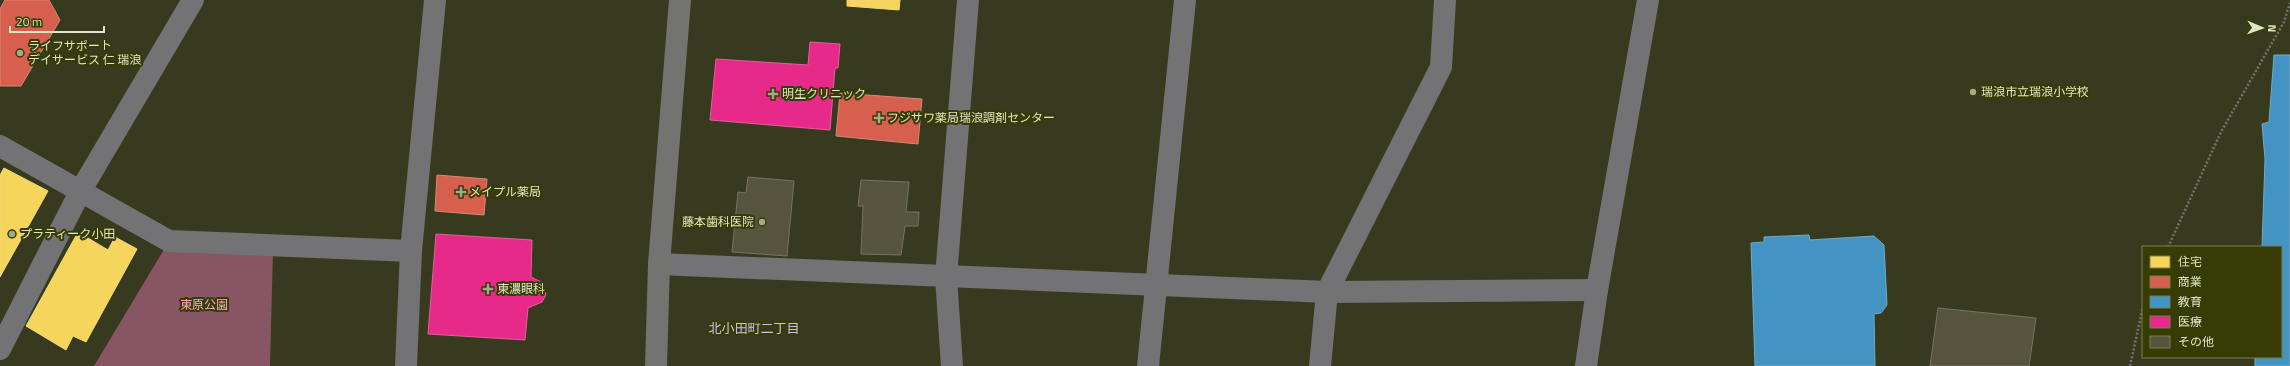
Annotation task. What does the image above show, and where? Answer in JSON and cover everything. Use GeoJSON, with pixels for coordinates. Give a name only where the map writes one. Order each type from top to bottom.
{"type":"FeatureCollection","features":[{"type":"Feature","properties":{"kind":"street"},"geometry":{"type":"LineString","coordinates":[[0,349],[81,190],[192,0]]}},
{"type":"Feature","properties":{"kind":"street"},"geometry":{"type":"LineString","coordinates":[[406,366],[411,251],[435,0]]}},
{"type":"Feature","properties":{"kind":"street"},"geometry":{"type":"LineString","coordinates":[[656,366],[659,264],[680,0]]}},
{"type":"Feature","properties":{"kind":"street"},"geometry":{"type":"LineString","coordinates":[[952,366],[946,277],[968,0]]}},
{"type":"Feature","properties":{"kind":"street"},"geometry":{"type":"LineString","coordinates":[[1148,366],[1185,0]]}},
{"type":"Feature","properties":{"kind":"street"},"geometry":{"type":"LineString","coordinates":[[1320,366],[1327,292],[1442,67],[1445,0]]}},
{"type":"Feature","properties":{"kind":"street"},"geometry":{"type":"LineString","coordinates":[[1586,366],[1597,290],[1648,0]]}},
{"type":"Feature","properties":{"kind":"street"},"geometry":{"type":"LineString","coordinates":[[0,146],[81,190],[169,241],[411,251]]}},
{"type":"Feature","properties":{"kind":"street"},"geometry":{"type":"LineString","coordinates":[[659,264],[1327,292],[1597,290]]}},
{"type":"Feature","properties":{"kind":"path"},"geometry":{"type":"LineString","coordinates":[[2168,246],[2222,132],[2284,22],[2290,3]]}},
{"type":"Feature","properties":{"kind":"path"},"geometry":{"type":"LineString","coordinates":[[2130,366],[2142,312]]}},
{"type":"Feature","properties":{"kind":"green space","name":"東原公園"},"geometry":{"type":"Polygon","coordinates":[[[169,241],[273,251],[270,366],[94,366],[169,241]]]}},
{"type":"Feature","properties":{"kind":"building: 住宅"},"geometry":{"type":"Polygon","coordinates":[[[847,0],[900,0],[899,10],[847,6],[847,0]]]}},
{"type":"Feature","properties":{"kind":"building: 住宅","name":"プラティーク小田"},"geometry":{"type":"Polygon","coordinates":[[[4,168],[48,191],[0,277],[0,175],[4,168]]]}},
{"type":"Feature","properties":{"kind":"building: 住宅"},"geometry":{"type":"Polygon","coordinates":[[[78,232],[108,250],[115,237],[137,249],[86,342],[73,336],[66,350],[26,326],[78,232]]]}},
{"type":"Feature","properties":{"kind":"building: 商業","name":"ライフサポート デイサービス 仁 瑞浪"},"geometry":{"type":"Polygon","coordinates":[[[5,0],[49,0],[60,20],[21,86],[0,86],[0,9],[5,0]]]}},
{"type":"Feature","properties":{"kind":"building: 商業","name":"フジサワ薬局瑞浪調剤センター"},"geometry":{"type":"Polygon","coordinates":[[[840,93],[922,99],[918,144],[836,136],[840,93]]]}},
{"type":"Feature","properties":{"kind":"building: 商業","name":"メイプル薬局"},"geometry":{"type":"Polygon","coordinates":[[[437,175],[487,179],[484,215],[435,211],[437,175]]]}},
{"type":"Feature","properties":{"kind":"building: 教育"},"geometry":{"type":"Polygon","coordinates":[[[2274,55],[2290,55],[2290,366],[2255,366],[2255,358],[2282,358],[2282,246],[2262,246],[2265,159],[2262,124],[2269,122],[2274,55]]]}},
{"type":"Feature","properties":{"kind":"building: 教育"},"geometry":{"type":"Polygon","coordinates":[[[1809,235],[1810,240],[1874,236],[1884,245],[1887,305],[1881,313],[1874,314],[1875,366],[1755,366],[1751,243],[1764,242],[1764,237],[1809,235]]]}},
{"type":"Feature","properties":{"kind":"building: 医療","name":"明生クリニック"},"geometry":{"type":"Polygon","coordinates":[[[810,42],[840,44],[838,68],[835,68],[830,130],[710,120],[716,59],[808,65],[810,42]]]}},
{"type":"Feature","properties":{"kind":"building: 医療","name":"東濃眼科"},"geometry":{"type":"Polygon","coordinates":[[[436,234],[532,240],[531,277],[543,283],[546,295],[542,302],[528,308],[525,340],[428,334],[436,234]]]}},
{"type":"Feature","properties":{"kind":"building: その他","name":"藤本歯科医院"},"geometry":{"type":"Polygon","coordinates":[[[748,177],[794,181],[787,256],[732,252],[738,192],[746,193],[748,177]]]}},
{"type":"Feature","properties":{"kind":"building: その他"},"geometry":{"type":"Polygon","coordinates":[[[861,180],[909,182],[906,212],[919,212],[918,226],[905,226],[901,255],[861,254],[863,206],[858,206],[861,180]]]}},
{"type":"Feature","properties":{"kind":"building: その他"},"geometry":{"type":"Polygon","coordinates":[[[1938,308],[2036,318],[2029,366],[1930,366],[1938,308]]]}},
{"type":"Feature","properties":{"kind":"place","name":"ライフサポート デイサービス 仁 瑞浪"},"geometry":{"type":"Point","coordinates":[20,53]}},
{"type":"Feature","properties":{"kind":"place","name":"瑞浪市立瑞浪小学校"},"geometry":{"type":"Point","coordinates":[1973,92]}},
{"type":"Feature","properties":{"kind":"place","name":"明生クリニック"},"geometry":{"type":"Point","coordinates":[773,94]}},
{"type":"Feature","properties":{"kind":"place","name":"フジサワ薬局瑞浪調剤センター"},"geometry":{"type":"Point","coordinates":[879,118]}},
{"type":"Feature","properties":{"kind":"place","name":"メイプル薬局"},"geometry":{"type":"Point","coordinates":[461,192]}},
{"type":"Feature","properties":{"kind":"place","name":"藤本歯科医院"},"geometry":{"type":"Point","coordinates":[762,222]}},
{"type":"Feature","properties":{"kind":"place","name":"プラティーク小田"},"geometry":{"type":"Point","coordinates":[12,234]}},
{"type":"Feature","properties":{"kind":"place","name":"東濃眼科"},"geometry":{"type":"Point","coordinates":[488,289]}},
{"type":"Feature","properties":{"kind":"district","name":"北小田町二丁目"},"geometry":{"type":"Point","coordinates":[754,328]}}]}
